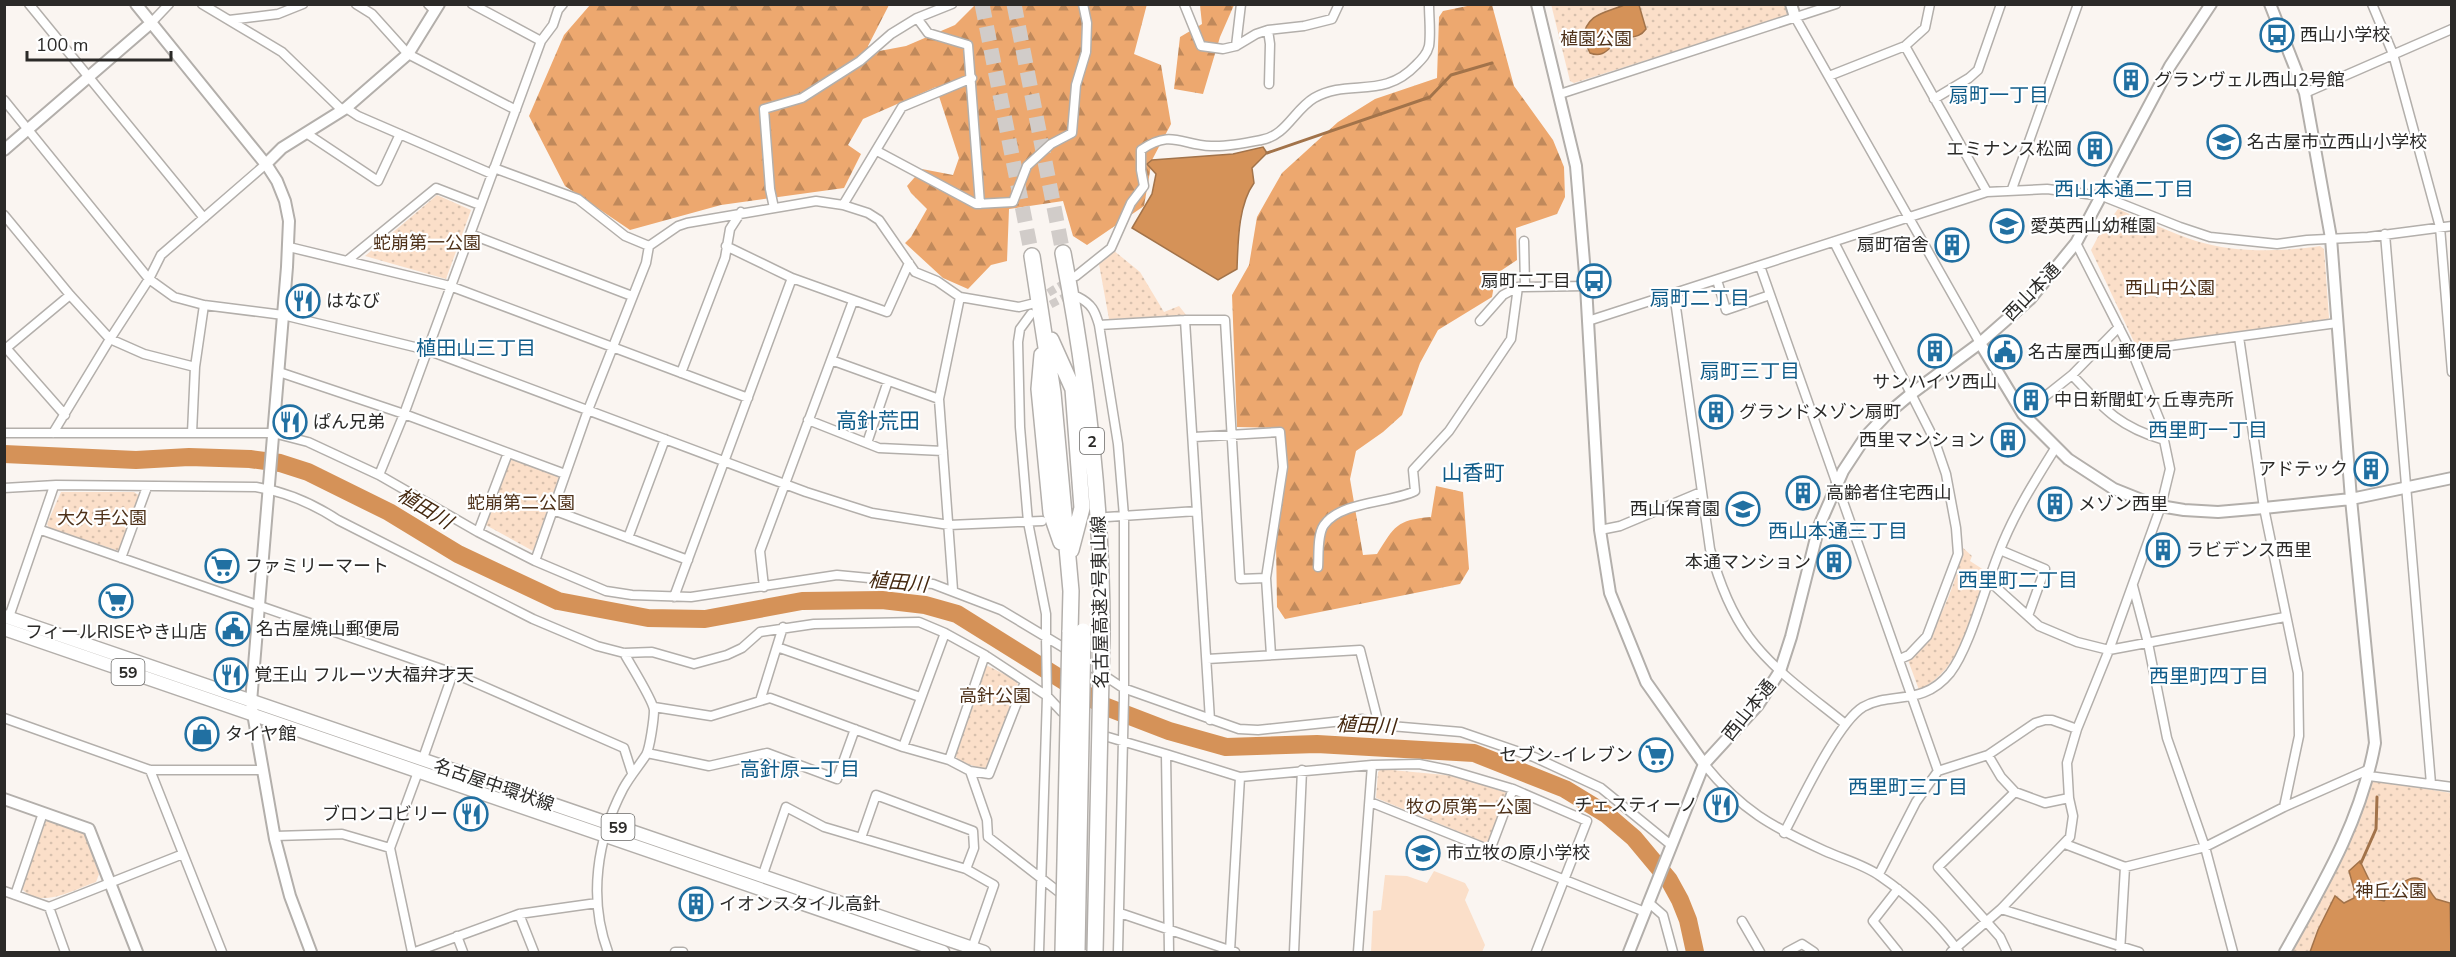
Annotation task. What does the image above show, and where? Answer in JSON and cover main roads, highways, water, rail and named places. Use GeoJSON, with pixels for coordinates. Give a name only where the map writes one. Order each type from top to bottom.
{"type":"FeatureCollection","features":[{"type":"Feature","properties":{"kind":"highway","name":"名古屋高速2号東山線"},"geometry":{"type":"LineString","coordinates":[[1064,253],[1089,404],[1103,519],[1087,631],[1077,952]]}},
{"type":"Feature","properties":{"kind":"highway","name":"名古屋高速2号東山線"},"geometry":{"type":"LineString","coordinates":[[1032,256],[1053,393],[1071,591],[1087,631],[1095,952]]}},
{"type":"Feature","properties":{"kind":"highway"},"geometry":{"type":"LineString","coordinates":[[1077,952],[1087,631]]}},
{"type":"Feature","properties":{"kind":"main road","name":"名古屋中環状線"},"geometry":{"type":"LineString","coordinates":[[6,621],[608,830],[943,952]]}},
{"type":"Feature","properties":{"kind":"main road","name":"名古屋中環状線"},"geometry":{"type":"LineString","coordinates":[[608,830],[762,877],[978,950]]}},
{"type":"Feature","properties":{"kind":"waterway"},"geometry":{"type":"LineString","coordinates":[[1267,153],[1430,97],[1451,75],[1492,63]]}},
{"type":"Feature","properties":{"kind":"waterway","name":"植田川"},"geometry":{"type":"LineString","coordinates":[[4,454],[136,460],[189,457],[250,459],[280,463],[308,472],[389,512],[458,554],[558,601],[648,618],[705,619],[802,601],[882,600],[925,605],[957,614],[1104,706],[1169,731],[1226,747],[1317,744],[1474,753],[1565,789],[1606,814],[1634,838],[1669,880],[1680,900],[1688,920],[1695,952]]}},
{"type":"Feature","properties":{"kind":"waterway"},"geometry":{"type":"LineString","coordinates":[[2361,863],[2376,829],[2377,797]]}},
{"type":"Feature","properties":{"kind":"tunnel"},"geometry":{"type":"LineString","coordinates":[[982,4],[1032,256]]}},
{"type":"Feature","properties":{"kind":"tunnel"},"geometry":{"type":"LineString","coordinates":[[1014,4],[1063,253]]}},
{"type":"Feature","properties":{"kind":"tunnel"},"geometry":{"type":"LineString","coordinates":[[1038,299],[1070,280]]}},
{"type":"Feature","properties":{"kind":"tunnel"},"geometry":{"type":"LineString","coordinates":[[1040,310],[1063,298],[1075,298]]}},
{"type":"Feature","properties":{"kind":"place","name":"西山小学校"},"geometry":{"type":"Point","coordinates":[2277,35]}},
{"type":"Feature","properties":{"kind":"place","name":"グランヴェル西山2号館"},"geometry":{"type":"Point","coordinates":[2131,80]}},
{"type":"Feature","properties":{"kind":"place","name":"名古屋市立西山小学校"},"geometry":{"type":"Point","coordinates":[2224,142]}},
{"type":"Feature","properties":{"kind":"place","name":"エミナンス松岡"},"geometry":{"type":"Point","coordinates":[2095,149]}},
{"type":"Feature","properties":{"kind":"place","name":"愛英西山幼稚園"},"geometry":{"type":"Point","coordinates":[2007,226]}},
{"type":"Feature","properties":{"kind":"place","name":"扇町宿舎"},"geometry":{"type":"Point","coordinates":[1952,245]}},
{"type":"Feature","properties":{"kind":"place","name":"扇町二丁目"},"geometry":{"type":"Point","coordinates":[1594,281]}},
{"type":"Feature","properties":{"kind":"place","name":"はなび"},"geometry":{"type":"Point","coordinates":[303,301]}},
{"type":"Feature","properties":{"kind":"place","name":"サンハイツ西山"},"geometry":{"type":"Point","coordinates":[1935,351]}},
{"type":"Feature","properties":{"kind":"place","name":"名古屋西山郵便局"},"geometry":{"type":"Point","coordinates":[2005,352]}},
{"type":"Feature","properties":{"kind":"place","name":"中日新聞虹ヶ丘専売所"},"geometry":{"type":"Point","coordinates":[2031,400]}},
{"type":"Feature","properties":{"kind":"place","name":"グランドメゾン扇町"},"geometry":{"type":"Point","coordinates":[1716,412]}},
{"type":"Feature","properties":{"kind":"place","name":"ぱん兄弟"},"geometry":{"type":"Point","coordinates":[290,422]}},
{"type":"Feature","properties":{"kind":"place","name":"西里マンション"},"geometry":{"type":"Point","coordinates":[2008,440]}},
{"type":"Feature","properties":{"kind":"place","name":"アドテック"},"geometry":{"type":"Point","coordinates":[2371,469]}},
{"type":"Feature","properties":{"kind":"place","name":"高齢者住宅西山"},"geometry":{"type":"Point","coordinates":[1803,493]}},
{"type":"Feature","properties":{"kind":"place","name":"メゾン西里"},"geometry":{"type":"Point","coordinates":[2055,504]}},
{"type":"Feature","properties":{"kind":"place","name":"西山保育園"},"geometry":{"type":"Point","coordinates":[1743,509]}},
{"type":"Feature","properties":{"kind":"place","name":"ラビデンス西里"},"geometry":{"type":"Point","coordinates":[2163,550]}},
{"type":"Feature","properties":{"kind":"place","name":"本通マンション"},"geometry":{"type":"Point","coordinates":[1834,562]}},
{"type":"Feature","properties":{"kind":"place","name":"ファミリーマート"},"geometry":{"type":"Point","coordinates":[222,566]}},
{"type":"Feature","properties":{"kind":"place","name":"フィールRISEやき山店"},"geometry":{"type":"Point","coordinates":[116,601]}},
{"type":"Feature","properties":{"kind":"place","name":"名古屋焼山郵便局"},"geometry":{"type":"Point","coordinates":[233,629]}},
{"type":"Feature","properties":{"kind":"place","name":"覚王山 フルーツ大福弁才天"},"geometry":{"type":"Point","coordinates":[231,675]}},
{"type":"Feature","properties":{"kind":"place","name":"タイヤ館"},"geometry":{"type":"Point","coordinates":[202,734]}},
{"type":"Feature","properties":{"kind":"place","name":"セブン-イレブン"},"geometry":{"type":"Point","coordinates":[1656,755]}},
{"type":"Feature","properties":{"kind":"place","name":"チェスティーノ"},"geometry":{"type":"Point","coordinates":[1721,805]}},
{"type":"Feature","properties":{"kind":"place","name":"ブロンコビリー"},"geometry":{"type":"Point","coordinates":[471,814]}},
{"type":"Feature","properties":{"kind":"place","name":"市立牧の原小学校"},"geometry":{"type":"Point","coordinates":[1423,853]}},
{"type":"Feature","properties":{"kind":"place","name":"イオンスタイル高針"},"geometry":{"type":"Point","coordinates":[696,904]}},
{"type":"Feature","properties":{"kind":"district","name":"扇町一丁目"},"geometry":{"type":"Point","coordinates":[1999,95]}},
{"type":"Feature","properties":{"kind":"district","name":"西山本通二丁目"},"geometry":{"type":"Point","coordinates":[2124,189]}},
{"type":"Feature","properties":{"kind":"district","name":"扇町二丁目"},"geometry":{"type":"Point","coordinates":[1700,298]}},
{"type":"Feature","properties":{"kind":"district","name":"植田山三丁目"},"geometry":{"type":"Point","coordinates":[476,348]}},
{"type":"Feature","properties":{"kind":"district","name":"扇町三丁目"},"geometry":{"type":"Point","coordinates":[1750,371]}},
{"type":"Feature","properties":{"kind":"district","name":"高針荒田"},"geometry":{"type":"Point","coordinates":[878,421]}},
{"type":"Feature","properties":{"kind":"district","name":"西里町一丁目"},"geometry":{"type":"Point","coordinates":[2208,430]}},
{"type":"Feature","properties":{"kind":"district","name":"山香町"},"geometry":{"type":"Point","coordinates":[1473,473]}},
{"type":"Feature","properties":{"kind":"district","name":"西山本通三丁目"},"geometry":{"type":"Point","coordinates":[1838,531]}},
{"type":"Feature","properties":{"kind":"district","name":"西里町二丁目"},"geometry":{"type":"Point","coordinates":[2018,580]}},
{"type":"Feature","properties":{"kind":"district","name":"西里町四丁目"},"geometry":{"type":"Point","coordinates":[2209,676]}},
{"type":"Feature","properties":{"kind":"district","name":"高針原一丁目"},"geometry":{"type":"Point","coordinates":[800,769]}},
{"type":"Feature","properties":{"kind":"district","name":"西里町三丁目"},"geometry":{"type":"Point","coordinates":[1908,787]}},
{"type":"Feature","properties":{"kind":"park label","name":"植園公園"},"geometry":{"type":"Point","coordinates":[1596,39]}},
{"type":"Feature","properties":{"kind":"park label","name":"蛇崩第一公園"},"geometry":{"type":"Point","coordinates":[427,243]}},
{"type":"Feature","properties":{"kind":"park label","name":"西山中公園"},"geometry":{"type":"Point","coordinates":[2170,288]}},
{"type":"Feature","properties":{"kind":"park label","name":"蛇崩第二公園"},"geometry":{"type":"Point","coordinates":[521,503]}},
{"type":"Feature","properties":{"kind":"park label","name":"大久手公園"},"geometry":{"type":"Point","coordinates":[102,518]}},
{"type":"Feature","properties":{"kind":"park label","name":"高針公園"},"geometry":{"type":"Point","coordinates":[995,696]}},
{"type":"Feature","properties":{"kind":"park label","name":"牧の原第一公園"},"geometry":{"type":"Point","coordinates":[1469,807]}},
{"type":"Feature","properties":{"kind":"park label","name":"神丘公園"},"geometry":{"type":"Point","coordinates":[2391,891]}}]}
